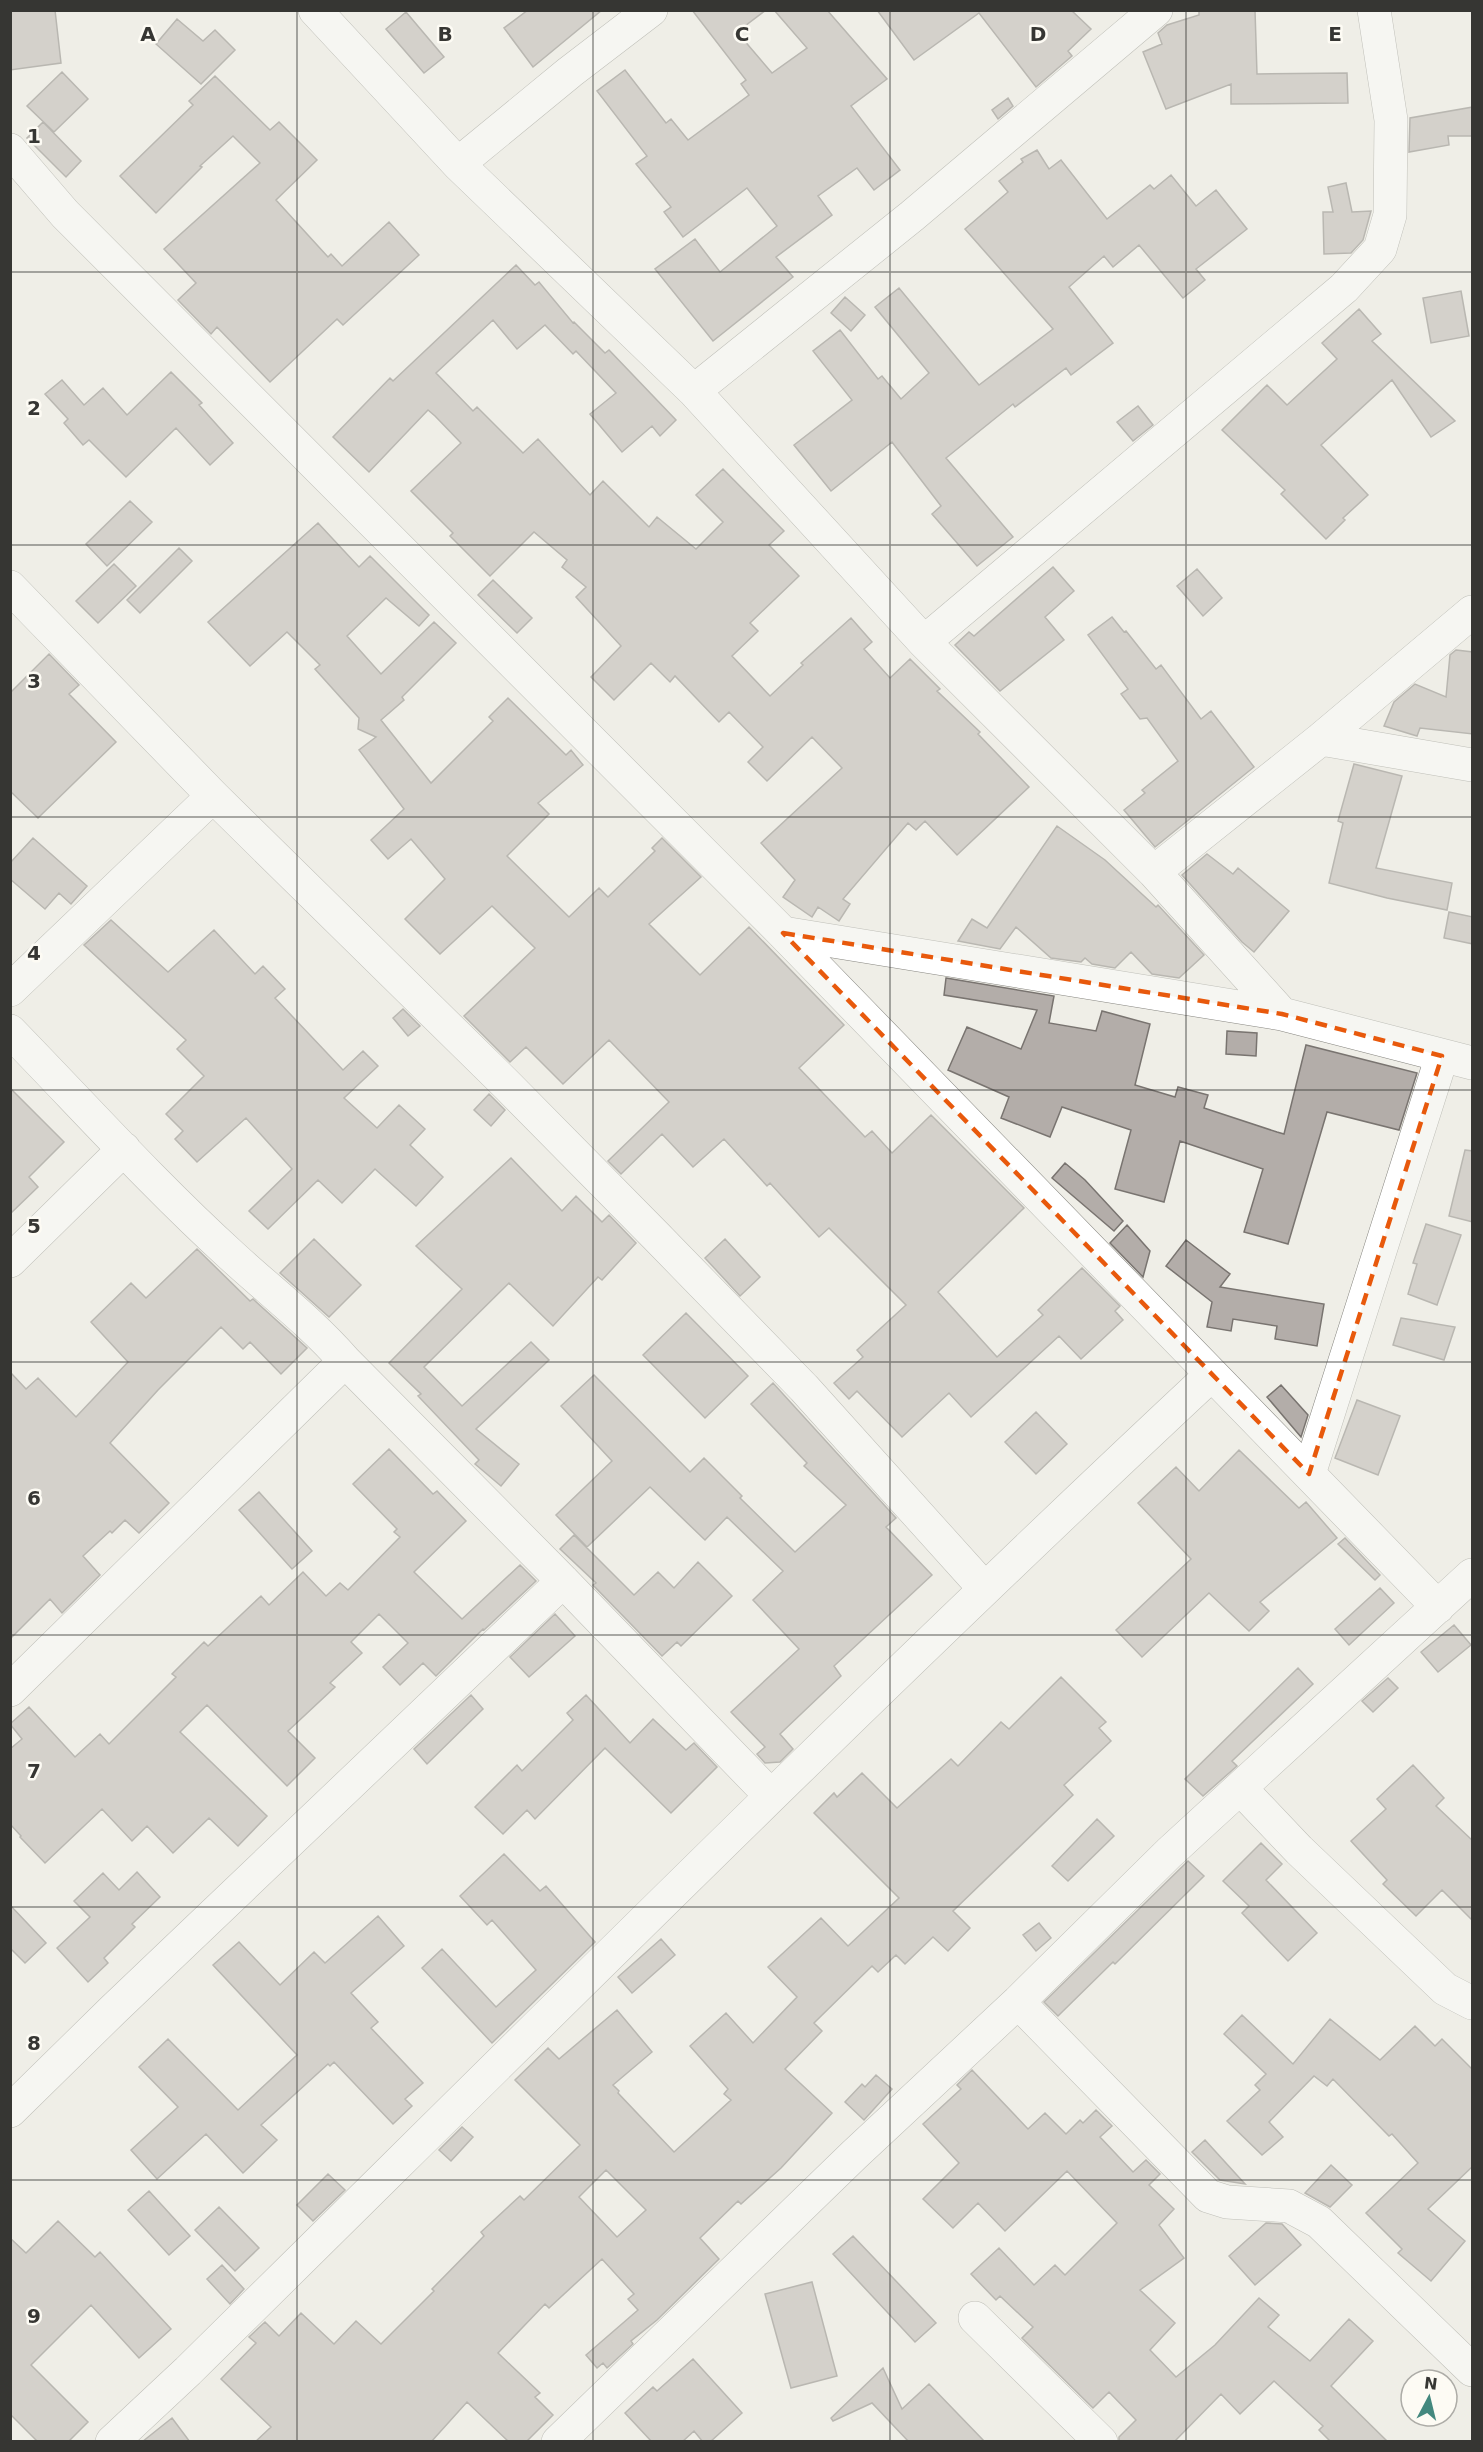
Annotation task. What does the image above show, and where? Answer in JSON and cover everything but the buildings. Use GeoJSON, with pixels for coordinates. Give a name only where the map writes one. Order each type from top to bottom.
{"type":"FeatureCollection","features":[{"type":"Feature","properties":{"kind":"street"},"geometry":{"type":"LineString","coordinates":[[315,10],[458,164],[694,391],[924,642],[1154,872],[1282,1014]]}},
{"type":"Feature","properties":{"kind":"street"},"geometry":{"type":"LineString","coordinates":[[458,164],[570,72],[651,10]]}},
{"type":"Feature","properties":{"kind":"street"},"geometry":{"type":"LineString","coordinates":[[694,391],[912,216],[1156,10]]}},
{"type":"Feature","properties":{"kind":"street"},"geometry":{"type":"LineString","coordinates":[[924,642],[1344,288],[1380,249],[1390,215],[1391,120],[1374,10]]}},
{"type":"Feature","properties":{"kind":"street"},"geometry":{"type":"LineString","coordinates":[[10,150],[73,223],[783,933],[1438,1607]]}},
{"type":"Feature","properties":{"kind":"street"},"geometry":{"type":"LineString","coordinates":[[10,587],[213,795],[508,1086],[804,1388],[985,1589]]}},
{"type":"Feature","properties":{"kind":"street"},"geometry":{"type":"LineString","coordinates":[[1154,872],[1321,739],[1473,612]]}},
{"type":"Feature","properties":{"kind":"street"},"geometry":{"type":"LineString","coordinates":[[1321,739],[1473,765]]}},
{"type":"Feature","properties":{"kind":"street"},"geometry":{"type":"LineString","coordinates":[[10,990],[213,795]]}},
{"type":"Feature","properties":{"kind":"street"},"geometry":{"type":"LineString","coordinates":[[783,933],[1282,1014],[1457,1059],[1308,1474]]}},
{"type":"Feature","properties":{"kind":"street"},"geometry":{"type":"LineString","coordinates":[[10,1031],[231,1255],[319,1332],[771,1796]]}},
{"type":"Feature","properties":{"kind":"street"},"geometry":{"type":"LineString","coordinates":[[10,1261],[124,1149]]}},
{"type":"Feature","properties":{"kind":"street"},"geometry":{"type":"LineString","coordinates":[[10,1690],[345,1361]]}},
{"type":"Feature","properties":{"kind":"street"},"geometry":{"type":"LineString","coordinates":[[112,2442],[188,2371],[771,1796],[1211,1375]]}},
{"type":"Feature","properties":{"kind":"street"},"geometry":{"type":"LineString","coordinates":[[10,2111],[122,2001],[563,1581]]}},
{"type":"Feature","properties":{"kind":"street"},"geometry":{"type":"LineString","coordinates":[[570,2439],[854,2155],[1018,2002],[1169,1852],[1438,1607],[1470,1583]]}},
{"type":"Feature","properties":{"kind":"street"},"geometry":{"type":"LineString","coordinates":[[1240,1788],[1299,1850],[1445,1989],[1473,2003]]}},
{"type":"Feature","properties":{"kind":"street"},"geometry":{"type":"LineString","coordinates":[[1018,2002],[1208,2196],[1227,2202],[1289,2206],[1319,2222],[1473,2370]]}},
{"type":"Feature","properties":{"kind":"street"},"geometry":{"type":"LineString","coordinates":[[975,2318],[1101,2442]]}},
{"type":"Feature","properties":{"kind":"highlighted area"},"geometry":{"type":"Polygon","coordinates":[[[783,933],[1282,1014],[1442,1056],[1309,1474],[783,933]]]}}]}
